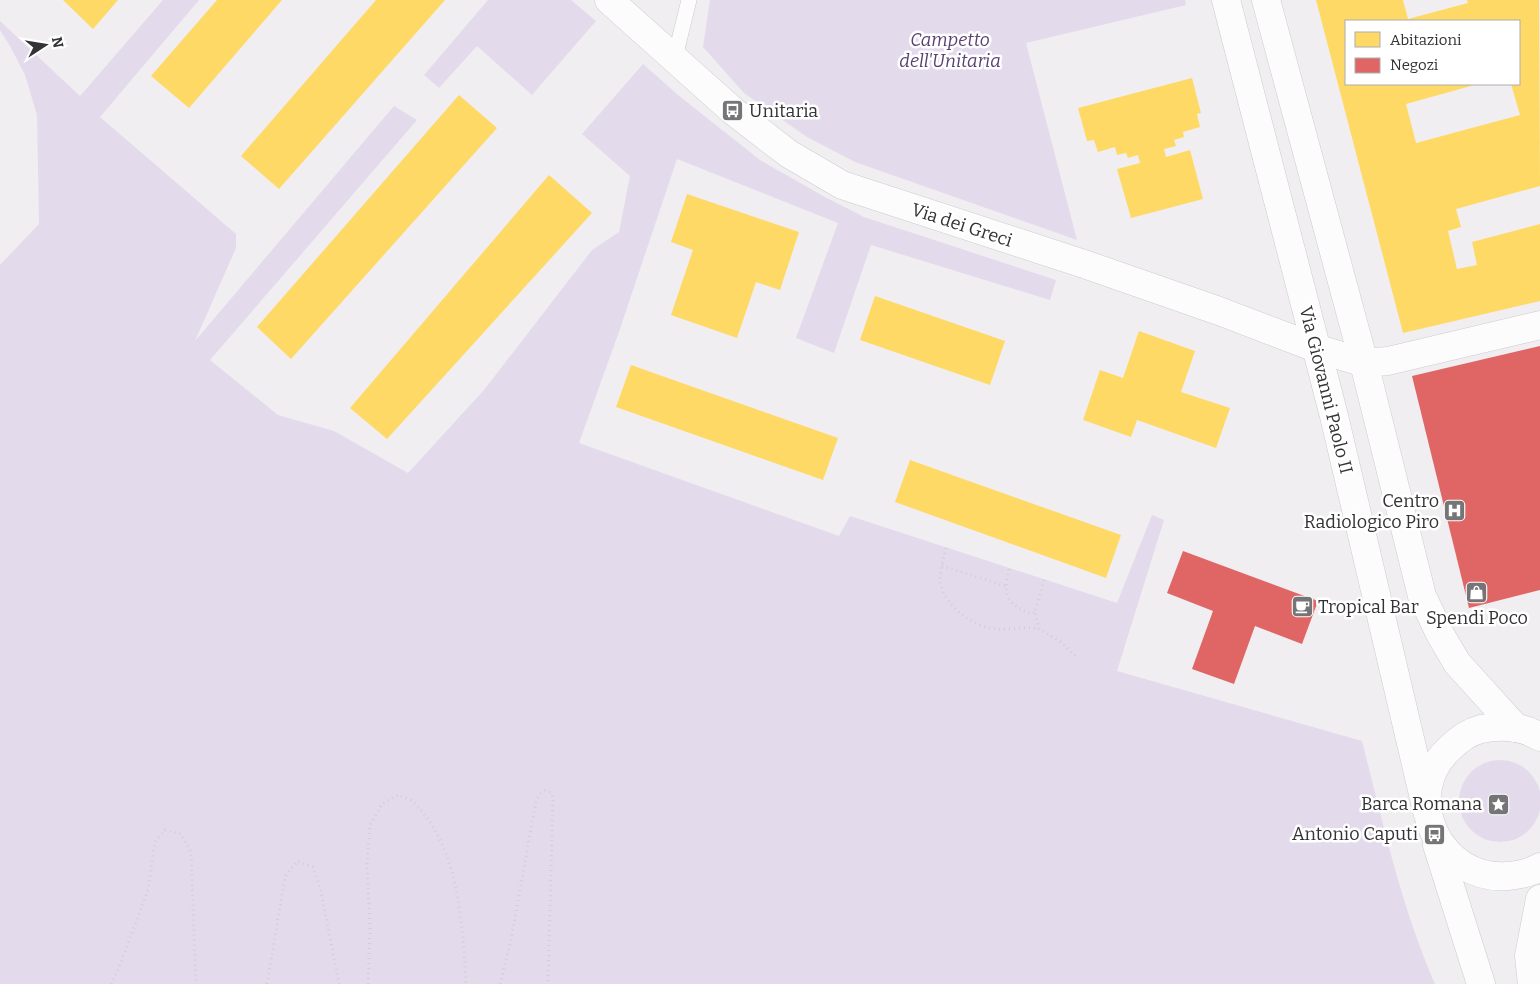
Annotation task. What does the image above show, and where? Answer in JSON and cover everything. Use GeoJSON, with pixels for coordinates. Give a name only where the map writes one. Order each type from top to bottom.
{"type":"FeatureCollection","features":[{"type":"Feature","properties":{"kind":"street","name":"Via dei Greci"},"geometry":{"type":"LineString","coordinates":[[609,0],[734,111],[789,154],[842,185],[1084,264],[1219,311],[1316,348],[1364,363]]}},
{"type":"Feature","properties":{"kind":"street","name":"Via Giovanni Paolo II"},"geometry":{"type":"LineString","coordinates":[[1226,0],[1334,416],[1430,822],[1481,984]]}},
{"type":"Feature","properties":{"kind":"street"},"geometry":{"type":"LineString","coordinates":[[1266,0],[1364,363],[1422,596],[1440,634],[1457,662],[1533,733]]}},
{"type":"Feature","properties":{"kind":"street"},"geometry":{"type":"LineString","coordinates":[[1364,363],[1388,361],[1540,325]]}},
{"type":"Feature","properties":{"kind":"street"},"geometry":{"type":"LineString","coordinates":[[1533,733],[1496,726],[1476,730],[1458,740],[1444,754],[1433,771],[1427,790],[1430,822],[1445,851],[1460,864],[1478,873],[1498,877],[1519,875],[1540,867]]}},
{"type":"Feature","properties":{"kind":"street"},"geometry":{"type":"LineString","coordinates":[[1532,984],[1528,956],[1540,898]]}},
{"type":"Feature","properties":{"kind":"lane"},"geometry":{"type":"LineString","coordinates":[[675,57],[689,0]]}},
{"type":"Feature","properties":{"kind":"path"},"geometry":{"type":"LineString","coordinates":[[946,548],[940,579],[945,594],[952,606],[965,617],[981,626],[995,629],[1011,630],[1032,627],[1039,629],[1061,642],[1075,656]]}},
{"type":"Feature","properties":{"kind":"path"},"geometry":{"type":"LineString","coordinates":[[942,566],[1006,586]]}},
{"type":"Feature","properties":{"kind":"path"},"geometry":{"type":"LineString","coordinates":[[1009,569],[1006,586],[1007,595],[1012,604],[1030,614],[1036,612]]}},
{"type":"Feature","properties":{"kind":"path"},"geometry":{"type":"LineString","coordinates":[[1039,629],[1036,612],[1044,580]]}},
{"type":"Feature","properties":{"kind":"path"},"geometry":{"type":"LineString","coordinates":[[500,984],[511,940],[536,801],[540,794],[545,791],[552,793],[553,799],[548,984]]}},
{"type":"Feature","properties":{"kind":"path"},"geometry":{"type":"LineString","coordinates":[[368,984],[370,931],[367,864],[370,825],[382,804],[398,795],[412,800],[432,822],[446,857],[458,896],[466,984]]}},
{"type":"Feature","properties":{"kind":"path"},"geometry":{"type":"LineString","coordinates":[[111,984],[148,890],[155,842],[165,830],[181,834],[191,852],[196,984]]}},
{"type":"Feature","properties":{"kind":"path"},"geometry":{"type":"LineString","coordinates":[[267,984],[285,877],[297,861],[313,867],[322,891],[339,984]]}},
{"type":"Feature","properties":{"kind":"green space"},"geometry":{"type":"Polygon","coordinates":[[[163,0],[199,0],[100,117],[236,234],[236,248],[195,341],[394,106],[417,120],[210,360],[278,415],[334,431],[408,473],[484,390],[592,250],[619,232],[630,176],[582,134],[643,64],[678,95],[760,160],[825,197],[864,217],[1056,280],[1050,300],[871,245],[834,353],[796,338],[838,223],[677,159],[620,329],[579,443],[839,536],[850,516],[1117,603],[1152,515],[1164,520],[1117,671],[1362,741],[1402,894],[1435,984],[0,984],[0,265],[39,224],[37,115],[25,75],[0,30],[0,21],[80,96],[163,0]]]}},
{"type":"Feature","properties":{"kind":"green space"},"geometry":{"type":"Polygon","coordinates":[[[488,0],[571,0],[596,21],[532,95],[477,46],[439,88],[424,75],[488,0]]]}},
{"type":"Feature","properties":{"kind":"green space","name":"Campetto dell'Unitaria"},"geometry":{"type":"Polygon","coordinates":[[[710,0],[1185,0],[1186,5],[1026,43],[1077,240],[855,162],[807,137],[744,93],[703,47],[710,0]]]}},
{"type":"Feature","properties":{"kind":"green space"},"geometry":{"type":"Polygon","coordinates":[[[1500,760],[1516,763],[1529,772],[1538,785],[1541,801],[1538,817],[1529,830],[1516,839],[1500,842],[1484,839],[1471,830],[1462,817],[1459,801],[1462,785],[1471,772],[1484,763],[1500,760]]]}},
{"type":"Feature","properties":{"kind":"building: Abitazioni"},"geometry":{"type":"Polygon","coordinates":[[[63,0],[118,0],[93,29],[63,0]]]}},
{"type":"Feature","properties":{"kind":"building: Abitazioni"},"geometry":{"type":"Polygon","coordinates":[[[217,0],[282,0],[189,108],[151,76],[217,0]]]}},
{"type":"Feature","properties":{"kind":"building: Abitazioni"},"geometry":{"type":"Polygon","coordinates":[[[376,0],[445,0],[279,189],[241,156],[376,0]]]}},
{"type":"Feature","properties":{"kind":"building: Abitazioni"},"geometry":{"type":"Polygon","coordinates":[[[1316,0],[1403,0],[1408,19],[1468,3],[1467,0],[1539,0],[1540,186],[1456,209],[1461,227],[1448,231],[1457,269],[1477,265],[1472,242],[1540,224],[1540,301],[1403,333],[1316,0]]]}},
{"type":"Feature","properties":{"kind":"building: Abitazioni"},"geometry":{"type":"Polygon","coordinates":[[[1192,78],[1201,113],[1197,114],[1200,127],[1183,132],[1184,137],[1174,140],[1176,146],[1164,149],[1166,157],[1190,150],[1203,199],[1131,218],[1117,169],[1140,163],[1138,155],[1128,158],[1126,153],[1117,155],[1115,147],[1098,152],[1094,140],[1087,141],[1078,108],[1192,78]]]}},
{"type":"Feature","properties":{"kind":"building: Abitazioni"},"geometry":{"type":"Polygon","coordinates":[[[459,95],[497,128],[291,359],[257,327],[459,95]]]}},
{"type":"Feature","properties":{"kind":"building: Abitazioni"},"geometry":{"type":"Polygon","coordinates":[[[549,175],[592,213],[387,439],[350,408],[549,175]]]}},
{"type":"Feature","properties":{"kind":"building: Abitazioni"},"geometry":{"type":"Polygon","coordinates":[[[687,194],[799,232],[780,290],[756,282],[737,338],[671,315],[693,250],[671,242],[687,194]]]}},
{"type":"Feature","properties":{"kind":"building: Abitazioni"},"geometry":{"type":"Polygon","coordinates":[[[875,296],[1005,341],[990,385],[860,340],[875,296]]]}},
{"type":"Feature","properties":{"kind":"building: Abitazioni"},"geometry":{"type":"Polygon","coordinates":[[[1139,331],[1195,351],[1181,392],[1230,408],[1216,448],[1137,420],[1131,437],[1083,420],[1100,370],[1123,378],[1139,331]]]}},
{"type":"Feature","properties":{"kind":"building: Abitazioni"},"geometry":{"type":"Polygon","coordinates":[[[631,365],[838,438],[823,480],[616,407],[631,365]]]}},
{"type":"Feature","properties":{"kind":"building: Abitazioni"},"geometry":{"type":"Polygon","coordinates":[[[910,460],[1121,535],[1106,578],[895,502],[910,460]]]}},
{"type":"Feature","properties":{"kind":"building: Negozi"},"geometry":{"type":"Polygon","coordinates":[[[1540,346],[1540,590],[1469,608],[1412,376],[1540,346]]]}},
{"type":"Feature","properties":{"kind":"building: Negozi"},"geometry":{"type":"Polygon","coordinates":[[[1183,551],[1318,601],[1302,644],[1255,626],[1234,684],[1192,669],[1213,611],[1167,593],[1183,551]]]}},
{"type":"Feature","properties":{"kind":"place","name":"Unitaria"},"geometry":{"type":"Point","coordinates":[733,111]}},
{"type":"Feature","properties":{"kind":"place","name":"Centro Radiologico Piro"},"geometry":{"type":"Point","coordinates":[1455,511]}},
{"type":"Feature","properties":{"kind":"place","name":"Spendi Poco"},"geometry":{"type":"Point","coordinates":[1477,593]}},
{"type":"Feature","properties":{"kind":"place","name":"Tropical Bar"},"geometry":{"type":"Point","coordinates":[1302,607]}},
{"type":"Feature","properties":{"kind":"place","name":"Barca Romana"},"geometry":{"type":"Point","coordinates":[1498,804]}},
{"type":"Feature","properties":{"kind":"place","name":"Antonio Caputi"},"geometry":{"type":"Point","coordinates":[1434,834]}}]}
